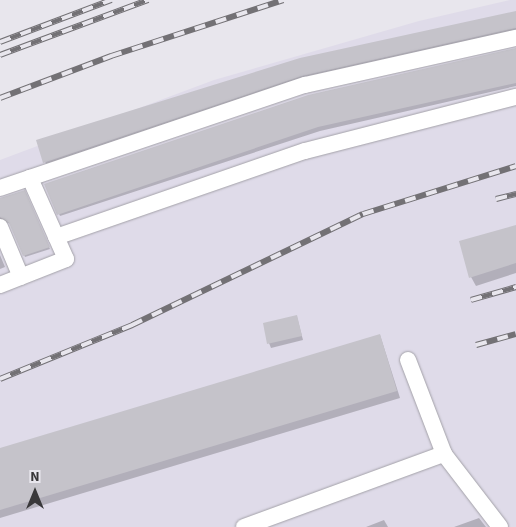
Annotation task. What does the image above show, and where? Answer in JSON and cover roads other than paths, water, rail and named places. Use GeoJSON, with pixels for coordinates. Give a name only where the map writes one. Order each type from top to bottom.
{"type":"FeatureCollection","features":[{"type":"Feature","properties":{"kind":"lane"},"geometry":{"type":"LineString","coordinates":[[0,188],[305,85],[516,38]]}},
{"type":"Feature","properties":{"kind":"lane"},"geometry":{"type":"LineString","coordinates":[[56,237],[305,151],[516,97]]}},
{"type":"Feature","properties":{"kind":"lane"},"geometry":{"type":"LineString","coordinates":[[0,285],[66,259],[30,178]]}},
{"type":"Feature","properties":{"kind":"lane"},"geometry":{"type":"LineString","coordinates":[[0,227],[21,277]]}},
{"type":"Feature","properties":{"kind":"lane"},"geometry":{"type":"LineString","coordinates":[[408,360],[444,454],[500,527]]}},
{"type":"Feature","properties":{"kind":"lane"},"geometry":{"type":"LineString","coordinates":[[244,527],[444,454]]}},
{"type":"Feature","properties":{"kind":"railway"},"geometry":{"type":"LineString","coordinates":[[0,42],[111,0]]}},
{"type":"Feature","properties":{"kind":"railway"},"geometry":{"type":"LineString","coordinates":[[0,55],[148,0]]}},
{"type":"Feature","properties":{"kind":"railway"},"geometry":{"type":"LineString","coordinates":[[0,98],[111,56],[283,0]]}},
{"type":"Feature","properties":{"kind":"railway"},"geometry":{"type":"LineString","coordinates":[[0,379],[132,325],[363,214],[516,166]]}},
{"type":"Feature","properties":{"kind":"railway"},"geometry":{"type":"LineString","coordinates":[[496,199],[516,194]]}},
{"type":"Feature","properties":{"kind":"railway"},"geometry":{"type":"LineString","coordinates":[[471,300],[516,287]]}},
{"type":"Feature","properties":{"kind":"railway"},"geometry":{"type":"LineString","coordinates":[[476,345],[516,334]]}}]}
